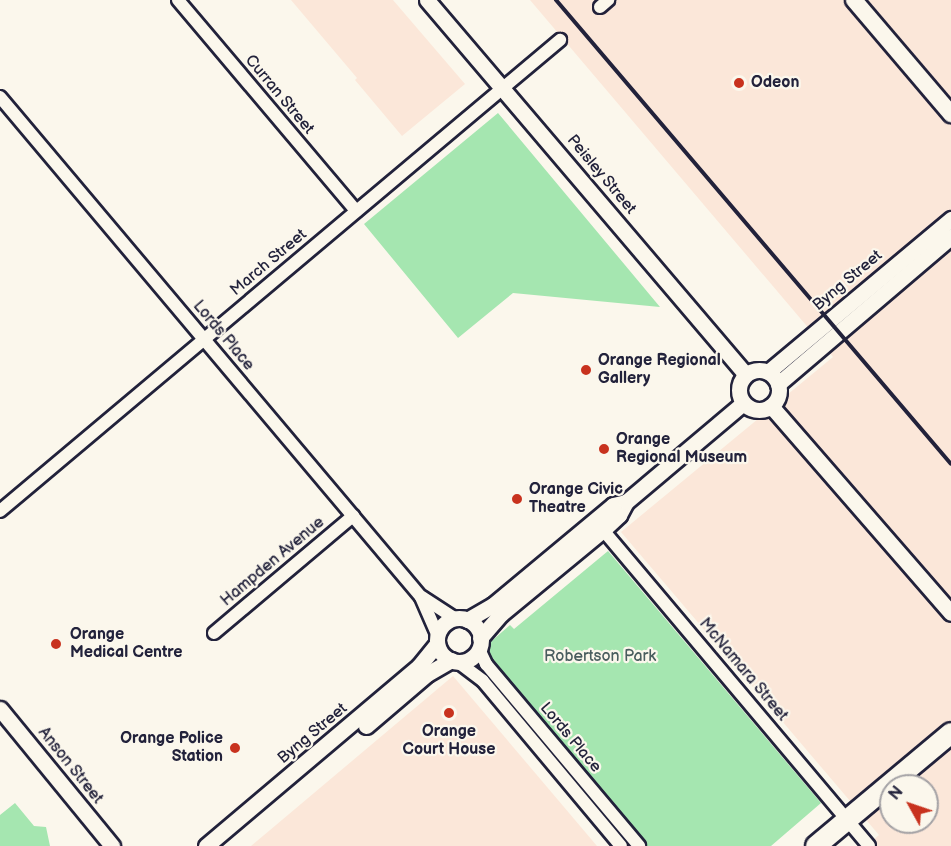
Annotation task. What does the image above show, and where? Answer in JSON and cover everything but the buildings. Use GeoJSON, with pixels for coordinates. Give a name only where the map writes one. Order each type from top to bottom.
{"type":"FeatureCollection","features":[{"type":"Feature","properties":{"kind":"highway"},"geometry":{"type":"LineString","coordinates":[[836,846],[851,825],[951,733]]}},
{"type":"Feature","properties":{"kind":"highway"},"geometry":{"type":"LineString","coordinates":[[922,774],[951,750]]}},
{"type":"Feature","properties":{"kind":"highway"},"geometry":{"type":"LineString","coordinates":[[816,846],[879,808]]}},
{"type":"Feature","properties":{"kind":"main road"},"geometry":{"type":"LineString","coordinates":[[854,0],[951,114]]}},
{"type":"Feature","properties":{"kind":"street","name":"Curran Street"},"geometry":{"type":"LineString","coordinates":[[178,0],[356,212]]}},
{"type":"Feature","properties":{"kind":"street","name":"Peisley Street"},"geometry":{"type":"LineString","coordinates":[[428,0],[746,374]]}},
{"type":"Feature","properties":{"kind":"street","name":"March Street"},"geometry":{"type":"LineString","coordinates":[[0,511],[560,40]]}},
{"type":"Feature","properties":{"kind":"street","name":"Lords Place"},"geometry":{"type":"LineString","coordinates":[[0,97],[421,597],[437,639]]}},
{"type":"Feature","properties":{"kind":"street","name":"Byng Street"},"geometry":{"type":"LineString","coordinates":[[768,372],[951,219]]}},
{"type":"Feature","properties":{"kind":"street","name":"Byng Street"},"geometry":{"type":"LineString","coordinates":[[778,384],[951,237]]}},
{"type":"Feature","properties":{"kind":"street"},"geometry":{"type":"LineString","coordinates":[[756,369],[768,372],[778,384],[778,396],[771,406],[753,410],[743,403],[739,385],[746,374],[756,369]]}},
{"type":"Feature","properties":{"kind":"street"},"geometry":{"type":"LineString","coordinates":[[626,502],[613,505],[493,605],[443,624],[437,639],[440,651],[454,661],[470,658],[501,614],[603,530],[619,515],[626,502],[743,403]]}},
{"type":"Feature","properties":{"kind":"street"},"geometry":{"type":"LineString","coordinates":[[771,406],[951,614]]}},
{"type":"Feature","properties":{"kind":"street"},"geometry":{"type":"LineString","coordinates":[[603,530],[605,512]]}},
{"type":"Feature","properties":{"kind":"street","name":"Hampden Avenue"},"geometry":{"type":"LineString","coordinates":[[214,633],[353,516]]}},
{"type":"Feature","properties":{"kind":"street","name":"McNamara Street"},"geometry":{"type":"LineString","coordinates":[[603,530],[869,846]]}},
{"type":"Feature","properties":{"kind":"street","name":"Lords Place"},"geometry":{"type":"LineString","coordinates":[[421,597],[461,619]]}},
{"type":"Feature","properties":{"kind":"street"},"geometry":{"type":"LineString","coordinates":[[461,619],[477,628],[479,643]]}},
{"type":"Feature","properties":{"kind":"street","name":"Byng Street"},"geometry":{"type":"LineString","coordinates":[[206,846],[411,673],[437,639]]}},
{"type":"Feature","properties":{"kind":"street","name":"Lords Place"},"geometry":{"type":"LineString","coordinates":[[479,643],[490,669],[639,846]]}},
{"type":"Feature","properties":{"kind":"street","name":"Lords Place"},"geometry":{"type":"LineString","coordinates":[[454,661],[483,681],[621,846]]}},
{"type":"Feature","properties":{"kind":"street","name":"Byng Street"},"geometry":{"type":"LineString","coordinates":[[221,846],[427,674],[454,661]]}},
{"type":"Feature","properties":{"kind":"street","name":"Anson Street"},"geometry":{"type":"LineString","coordinates":[[0,709],[112,846]]}},
{"type":"Feature","properties":{"kind":"shaded area"},"geometry":{"type":"Polygon","coordinates":[[[291,0],[393,0],[465,84],[402,136],[355,80],[357,78],[291,0]]]}},
{"type":"Feature","properties":{"kind":"shaded area"},"geometry":{"type":"Polygon","coordinates":[[[530,0],[951,0],[951,846],[866,846],[879,835],[621,532],[833,357],[530,0]]]}},
{"type":"Feature","properties":{"kind":"shaded area"},"geometry":{"type":"Polygon","coordinates":[[[453,676],[597,846],[251,846],[453,676]]]}},
{"type":"Feature","properties":{"kind":"green space"},"geometry":{"type":"Polygon","coordinates":[[[498,113],[660,307],[513,293],[458,338],[364,224],[498,113]]]}},
{"type":"Feature","properties":{"kind":"green space","name":"Robertson Park"},"geometry":{"type":"Polygon","coordinates":[[[608,551],[821,803],[771,846],[645,846],[487,657],[487,645],[510,625],[514,629],[608,551]]]}},
{"type":"Feature","properties":{"kind":"green space"},"geometry":{"type":"Polygon","coordinates":[[[15,803],[34,826],[46,827],[50,846],[0,846],[0,815],[15,803]]]}},
{"type":"Feature","properties":{"kind":"railway"},"geometry":{"type":"LineString","coordinates":[[556,0],[951,464]]}},
{"type":"Feature","properties":{"kind":"place","name":"Odeon"},"geometry":{"type":"Point","coordinates":[739,83]}},
{"type":"Feature","properties":{"kind":"place","name":"Orange Regional Gallery"},"geometry":{"type":"Point","coordinates":[586,370]}},
{"type":"Feature","properties":{"kind":"place","name":"Orange Regional Museum"},"geometry":{"type":"Point","coordinates":[604,449]}},
{"type":"Feature","properties":{"kind":"place","name":"Orange Civic Theatre"},"geometry":{"type":"Point","coordinates":[517,499]}},
{"type":"Feature","properties":{"kind":"place","name":"Orange Medical Centre"},"geometry":{"type":"Point","coordinates":[56,644]}},
{"type":"Feature","properties":{"kind":"place","name":"Orange Court House"},"geometry":{"type":"Point","coordinates":[449,713]}},
{"type":"Feature","properties":{"kind":"place","name":"Orange Police Station"},"geometry":{"type":"Point","coordinates":[235,748]}}]}
